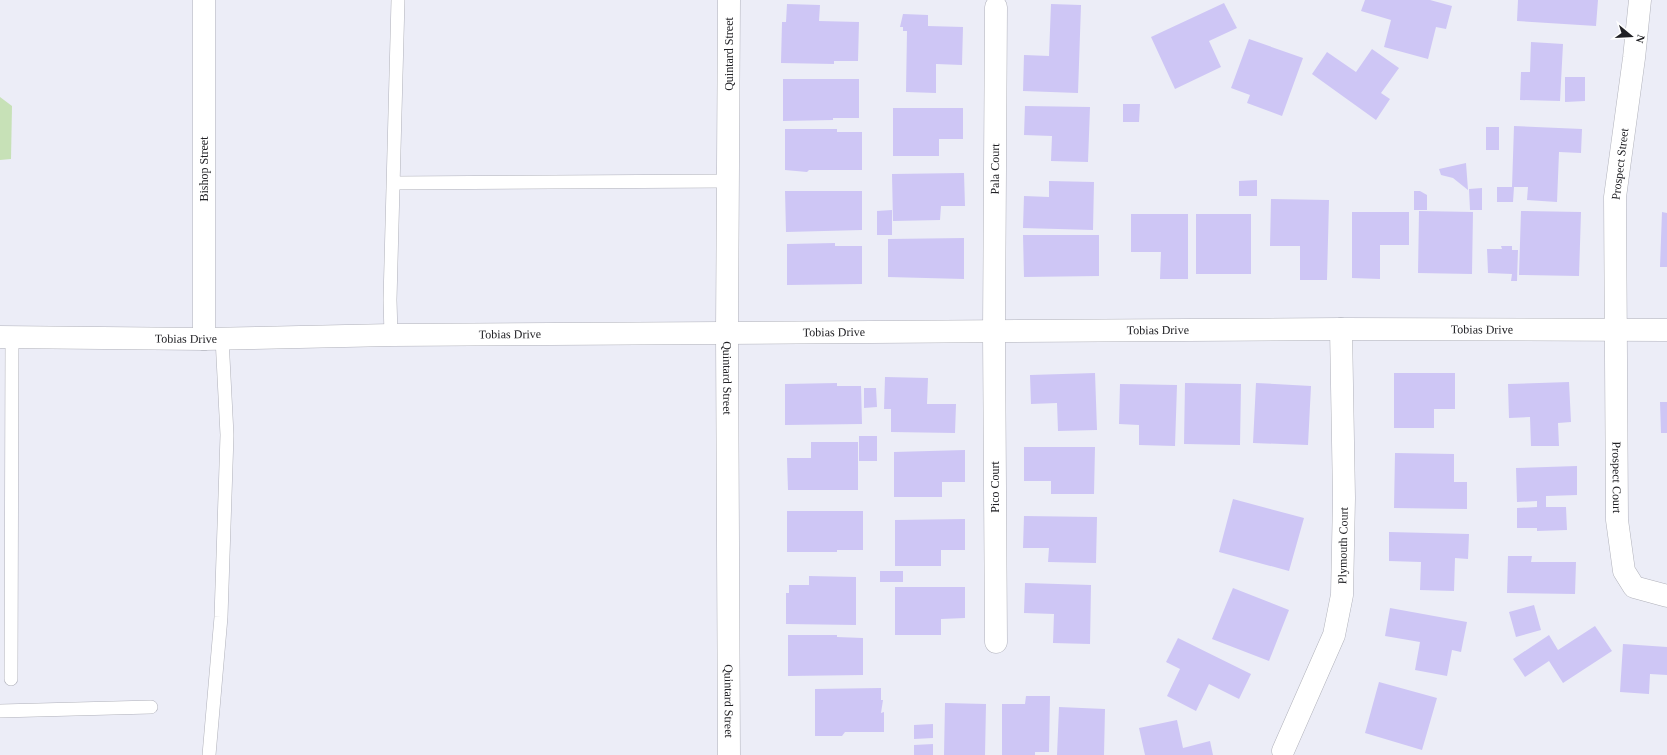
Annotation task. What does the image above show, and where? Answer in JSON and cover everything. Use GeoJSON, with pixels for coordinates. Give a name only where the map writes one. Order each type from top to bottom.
{"type":"FeatureCollection","features":[{"type":"Feature","properties":{"kind":"street","name":"Bishop Street"},"geometry":{"type":"LineString","coordinates":[[204,0],[213,338]]}},
{"type":"Feature","properties":{"kind":"street","name":"Quintard Street"},"geometry":{"type":"LineString","coordinates":[[729,0],[727,334],[729,755]]}},
{"type":"Feature","properties":{"kind":"street","name":"Prospect Street"},"geometry":{"type":"LineString","coordinates":[[1615,330],[1615,197],[1634,58],[1640,0]]}},
{"type":"Feature","properties":{"kind":"street","name":"Pala Court"},"geometry":{"type":"LineString","coordinates":[[994,332],[996,7]]}},
{"type":"Feature","properties":{"kind":"street","name":"Tobias Drive"},"geometry":{"type":"LineString","coordinates":[[6,337],[213,338],[392,335],[1341,329],[1667,330]]}},
{"type":"Feature","properties":{"kind":"street","name":"Plymouth Court"},"geometry":{"type":"LineString","coordinates":[[1283,750],[1334,635],[1342,595],[1344,498],[1341,329]]}},
{"type":"Feature","properties":{"kind":"street","name":"Prospect Court"},"geometry":{"type":"LineString","coordinates":[[1615,330],[1617,520],[1624,571],[1634,587],[1667,596]]}},
{"type":"Feature","properties":{"kind":"street","name":"Pico Court"},"geometry":{"type":"LineString","coordinates":[[994,332],[996,642]]}},
{"type":"Feature","properties":{"kind":"lane"},"geometry":{"type":"LineString","coordinates":[[392,335],[390,300],[398,0]]}},
{"type":"Feature","properties":{"kind":"lane"},"geometry":{"type":"LineString","coordinates":[[394,184],[728,181]]}},
{"type":"Feature","properties":{"kind":"lane"},"geometry":{"type":"LineString","coordinates":[[6,337],[11,679]]}},
{"type":"Feature","properties":{"kind":"lane"},"geometry":{"type":"LineString","coordinates":[[209,755],[221,617],[227,435],[213,338]]}},
{"type":"Feature","properties":{"kind":"lane"},"geometry":{"type":"LineString","coordinates":[[0,711],[151,707]]}},
{"type":"Feature","properties":{"kind":"green space"},"geometry":{"type":"Polygon","coordinates":[[[0,97],[12,106],[11,159],[0,160],[0,97]]]}},
{"type":"Feature","properties":{"kind":"building"},"geometry":{"type":"Polygon","coordinates":[[[1365,0],[1430,0],[1452,6],[1446,29],[1436,27],[1428,59],[1384,47],[1391,20],[1361,11],[1365,0]]]}},
{"type":"Feature","properties":{"kind":"building"},"geometry":{"type":"Polygon","coordinates":[[[1518,0],[1598,0],[1596,26],[1517,21],[1518,0]]]}},
{"type":"Feature","properties":{"kind":"building"},"geometry":{"type":"Polygon","coordinates":[[[1224,3],[1237,28],[1209,41],[1221,67],[1175,89],[1151,37],[1224,3]]]}},
{"type":"Feature","properties":{"kind":"building"},"geometry":{"type":"Polygon","coordinates":[[[787,4],[820,5],[819,21],[859,22],[858,61],[834,61],[834,64],[781,63],[782,22],[786,22],[787,4]]]}},
{"type":"Feature","properties":{"kind":"building"},"geometry":{"type":"Polygon","coordinates":[[[1051,4],[1081,5],[1078,93],[1023,91],[1024,55],[1049,56],[1051,4]]]}},
{"type":"Feature","properties":{"kind":"building"},"geometry":{"type":"Polygon","coordinates":[[[903,14],[928,15],[928,26],[963,27],[962,65],[936,64],[936,93],[906,92],[907,31],[903,31],[903,27],[900,27],[903,14]]]}},
{"type":"Feature","properties":{"kind":"building"},"geometry":{"type":"Polygon","coordinates":[[[1249,39],[1303,58],[1282,116],[1247,103],[1250,95],[1231,88],[1249,39]]]}},
{"type":"Feature","properties":{"kind":"building"},"geometry":{"type":"Polygon","coordinates":[[[1531,42],[1563,44],[1560,101],[1520,100],[1521,72],[1530,72],[1531,42]]]}},
{"type":"Feature","properties":{"kind":"building"},"geometry":{"type":"Polygon","coordinates":[[[1372,49],[1399,68],[1381,93],[1390,99],[1376,120],[1312,74],[1327,52],[1356,72],[1372,49]]]}},
{"type":"Feature","properties":{"kind":"building"},"geometry":{"type":"Polygon","coordinates":[[[1565,77],[1585,77],[1585,101],[1565,102],[1565,77]]]}},
{"type":"Feature","properties":{"kind":"building"},"geometry":{"type":"Polygon","coordinates":[[[783,79],[859,79],[859,118],[783,121],[783,79]]]}},
{"type":"Feature","properties":{"kind":"building"},"geometry":{"type":"Polygon","coordinates":[[[1123,104],[1140,104],[1139,122],[1123,122],[1123,104]]]}},
{"type":"Feature","properties":{"kind":"building"},"geometry":{"type":"Polygon","coordinates":[[[1025,106],[1090,107],[1088,162],[1051,161],[1052,136],[1024,135],[1025,106]]]}},
{"type":"Feature","properties":{"kind":"building"},"geometry":{"type":"Polygon","coordinates":[[[893,108],[963,108],[963,139],[939,139],[939,156],[893,156],[893,108]]]}},
{"type":"Feature","properties":{"kind":"building"},"geometry":{"type":"Polygon","coordinates":[[[1514,126],[1582,129],[1581,153],[1559,152],[1557,202],[1527,200],[1528,187],[1512,187],[1514,126]]]}},
{"type":"Feature","properties":{"kind":"building"},"geometry":{"type":"Polygon","coordinates":[[[1486,127],[1499,127],[1499,150],[1486,150],[1486,127]]]}},
{"type":"Feature","properties":{"kind":"building"},"geometry":{"type":"Polygon","coordinates":[[[785,129],[837,129],[837,132],[862,132],[862,170],[809,170],[807,172],[785,170],[785,129]]]}},
{"type":"Feature","properties":{"kind":"building"},"geometry":{"type":"Polygon","coordinates":[[[1466,163],[1468,190],[1453,178],[1441,175],[1439,169],[1466,163]]]}},
{"type":"Feature","properties":{"kind":"building"},"geometry":{"type":"Polygon","coordinates":[[[964,173],[965,206],[941,206],[940,220],[893,221],[892,174],[964,173]]]}},
{"type":"Feature","properties":{"kind":"building"},"geometry":{"type":"Polygon","coordinates":[[[1257,180],[1257,196],[1239,196],[1239,181],[1257,180]]]}},
{"type":"Feature","properties":{"kind":"building"},"geometry":{"type":"Polygon","coordinates":[[[1049,181],[1094,182],[1093,230],[1023,228],[1024,196],[1049,197],[1049,181]]]}},
{"type":"Feature","properties":{"kind":"building"},"geometry":{"type":"Polygon","coordinates":[[[1497,187],[1514,187],[1513,202],[1497,202],[1497,187]]]}},
{"type":"Feature","properties":{"kind":"building"},"geometry":{"type":"Polygon","coordinates":[[[1482,188],[1482,210],[1470,210],[1469,189],[1482,188]]]}},
{"type":"Feature","properties":{"kind":"building"},"geometry":{"type":"Polygon","coordinates":[[[785,191],[862,191],[862,230],[786,232],[785,191]]]}},
{"type":"Feature","properties":{"kind":"building"},"geometry":{"type":"Polygon","coordinates":[[[1414,191],[1420,191],[1427,195],[1427,210],[1414,210],[1414,191]]]}},
{"type":"Feature","properties":{"kind":"building"},"geometry":{"type":"Polygon","coordinates":[[[1271,199],[1329,200],[1327,280],[1300,280],[1300,246],[1270,246],[1271,199]]]}},
{"type":"Feature","properties":{"kind":"building"},"geometry":{"type":"Polygon","coordinates":[[[892,210],[892,235],[877,235],[877,211],[892,210]]]}},
{"type":"Feature","properties":{"kind":"building"},"geometry":{"type":"Polygon","coordinates":[[[1419,211],[1473,212],[1472,274],[1418,273],[1419,211]]]}},
{"type":"Feature","properties":{"kind":"building"},"geometry":{"type":"Polygon","coordinates":[[[1521,211],[1581,212],[1579,276],[1519,275],[1521,211]]]}},
{"type":"Feature","properties":{"kind":"building"},"geometry":{"type":"Polygon","coordinates":[[[1352,212],[1409,212],[1409,245],[1380,245],[1380,279],[1352,278],[1352,212]]]}},
{"type":"Feature","properties":{"kind":"building"},"geometry":{"type":"Polygon","coordinates":[[[1662,212],[1667,213],[1667,267],[1660,267],[1662,212]]]}},
{"type":"Feature","properties":{"kind":"building"},"geometry":{"type":"Polygon","coordinates":[[[1131,214],[1188,214],[1188,279],[1160,279],[1161,252],[1131,252],[1131,214]]]}},
{"type":"Feature","properties":{"kind":"building"},"geometry":{"type":"Polygon","coordinates":[[[1196,214],[1251,214],[1251,274],[1196,274],[1196,214]]]}},
{"type":"Feature","properties":{"kind":"building"},"geometry":{"type":"Polygon","coordinates":[[[1023,235],[1099,235],[1099,276],[1024,277],[1023,235]]]}},
{"type":"Feature","properties":{"kind":"building"},"geometry":{"type":"Polygon","coordinates":[[[964,238],[964,279],[888,277],[888,239],[964,238]]]}},
{"type":"Feature","properties":{"kind":"building"},"geometry":{"type":"Polygon","coordinates":[[[835,243],[835,246],[862,246],[862,284],[787,285],[787,244],[835,243]]]}},
{"type":"Feature","properties":{"kind":"building"},"geometry":{"type":"Polygon","coordinates":[[[1501,246],[1512,246],[1512,250],[1518,250],[1517,281],[1511,281],[1512,274],[1488,273],[1487,249],[1502,249],[1501,246]]]}},
{"type":"Feature","properties":{"kind":"building"},"geometry":{"type":"Polygon","coordinates":[[[1095,373],[1097,430],[1058,431],[1057,403],[1031,404],[1030,375],[1095,373]]]}},
{"type":"Feature","properties":{"kind":"building"},"geometry":{"type":"Polygon","coordinates":[[[1394,373],[1455,373],[1455,409],[1434,409],[1434,428],[1394,428],[1394,373]]]}},
{"type":"Feature","properties":{"kind":"building"},"geometry":{"type":"Polygon","coordinates":[[[885,377],[928,378],[927,404],[956,404],[955,433],[891,432],[891,409],[884,409],[885,377]]]}},
{"type":"Feature","properties":{"kind":"building"},"geometry":{"type":"Polygon","coordinates":[[[1569,382],[1571,422],[1558,423],[1559,446],[1531,446],[1530,417],[1509,418],[1508,384],[1569,382]]]}},
{"type":"Feature","properties":{"kind":"building"},"geometry":{"type":"Polygon","coordinates":[[[837,383],[837,386],[861,386],[862,424],[785,425],[785,384],[837,383]]]}},
{"type":"Feature","properties":{"kind":"building"},"geometry":{"type":"Polygon","coordinates":[[[1185,383],[1241,384],[1240,445],[1184,444],[1185,383]]]}},
{"type":"Feature","properties":{"kind":"building"},"geometry":{"type":"Polygon","coordinates":[[[1256,383],[1311,386],[1308,445],[1253,443],[1256,383]]]}},
{"type":"Feature","properties":{"kind":"building"},"geometry":{"type":"Polygon","coordinates":[[[1120,384],[1177,385],[1175,446],[1139,445],[1139,425],[1119,424],[1120,384]]]}},
{"type":"Feature","properties":{"kind":"building"},"geometry":{"type":"Polygon","coordinates":[[[864,388],[876,388],[877,407],[864,408],[864,388]]]}},
{"type":"Feature","properties":{"kind":"building"},"geometry":{"type":"Polygon","coordinates":[[[1660,402],[1667,402],[1667,433],[1661,433],[1660,402]]]}},
{"type":"Feature","properties":{"kind":"building"},"geometry":{"type":"Polygon","coordinates":[[[859,436],[877,436],[877,461],[859,461],[859,436]]]}},
{"type":"Feature","properties":{"kind":"building"},"geometry":{"type":"Polygon","coordinates":[[[811,442],[858,442],[858,490],[788,490],[787,458],[811,458],[811,442]]]}},
{"type":"Feature","properties":{"kind":"building"},"geometry":{"type":"Polygon","coordinates":[[[1024,447],[1095,447],[1094,494],[1051,494],[1051,481],[1024,481],[1024,447]]]}},
{"type":"Feature","properties":{"kind":"building"},"geometry":{"type":"Polygon","coordinates":[[[965,450],[965,482],[942,482],[942,497],[894,497],[894,452],[965,450]]]}},
{"type":"Feature","properties":{"kind":"building"},"geometry":{"type":"Polygon","coordinates":[[[1395,453],[1454,454],[1454,482],[1467,482],[1467,509],[1394,508],[1395,453]]]}},
{"type":"Feature","properties":{"kind":"building"},"geometry":{"type":"Polygon","coordinates":[[[1577,466],[1577,495],[1546,496],[1546,507],[1566,507],[1567,530],[1537,531],[1537,528],[1517,528],[1517,508],[1537,507],[1537,501],[1517,502],[1516,468],[1577,466]]]}},
{"type":"Feature","properties":{"kind":"building"},"geometry":{"type":"Polygon","coordinates":[[[1233,499],[1304,518],[1289,571],[1219,552],[1233,499]]]}},
{"type":"Feature","properties":{"kind":"building"},"geometry":{"type":"Polygon","coordinates":[[[787,511],[863,511],[863,550],[837,550],[837,552],[787,552],[787,511]]]}},
{"type":"Feature","properties":{"kind":"building"},"geometry":{"type":"Polygon","coordinates":[[[1024,516],[1097,517],[1096,563],[1048,562],[1049,548],[1023,548],[1024,516]]]}},
{"type":"Feature","properties":{"kind":"building"},"geometry":{"type":"Polygon","coordinates":[[[965,519],[965,550],[941,550],[941,566],[895,566],[895,520],[965,519]]]}},
{"type":"Feature","properties":{"kind":"building"},"geometry":{"type":"Polygon","coordinates":[[[1389,532],[1469,534],[1468,559],[1455,558],[1454,591],[1420,590],[1421,562],[1389,561],[1389,532]]]}},
{"type":"Feature","properties":{"kind":"building"},"geometry":{"type":"Polygon","coordinates":[[[1508,556],[1532,556],[1531,562],[1576,562],[1575,594],[1507,593],[1508,556]]]}},
{"type":"Feature","properties":{"kind":"building"},"geometry":{"type":"Polygon","coordinates":[[[880,571],[903,571],[903,582],[880,582],[880,571]]]}},
{"type":"Feature","properties":{"kind":"building"},"geometry":{"type":"Polygon","coordinates":[[[809,576],[856,577],[856,625],[786,624],[786,593],[789,593],[789,585],[809,585],[809,576]]]}},
{"type":"Feature","properties":{"kind":"building"},"geometry":{"type":"Polygon","coordinates":[[[1025,583],[1091,585],[1090,644],[1053,643],[1054,614],[1024,613],[1025,583]]]}},
{"type":"Feature","properties":{"kind":"building"},"geometry":{"type":"Polygon","coordinates":[[[895,587],[965,587],[965,618],[941,619],[941,635],[895,635],[895,587]]]}},
{"type":"Feature","properties":{"kind":"building"},"geometry":{"type":"Polygon","coordinates":[[[1233,588],[1289,610],[1269,661],[1212,639],[1233,588]]]}},
{"type":"Feature","properties":{"kind":"building"},"geometry":{"type":"Polygon","coordinates":[[[1534,605],[1541,630],[1516,637],[1509,612],[1534,605]]]}},
{"type":"Feature","properties":{"kind":"building"},"geometry":{"type":"Polygon","coordinates":[[[1390,608],[1467,622],[1461,652],[1452,650],[1447,676],[1415,670],[1420,642],[1385,636],[1390,608]]]}},
{"type":"Feature","properties":{"kind":"building"},"geometry":{"type":"Polygon","coordinates":[[[1595,626],[1612,651],[1563,683],[1549,661],[1525,677],[1513,659],[1549,635],[1558,650],[1595,626]]]}},
{"type":"Feature","properties":{"kind":"building"},"geometry":{"type":"Polygon","coordinates":[[[788,635],[837,635],[837,637],[863,638],[863,675],[788,676],[788,635]]]}},
{"type":"Feature","properties":{"kind":"building"},"geometry":{"type":"Polygon","coordinates":[[[1178,638],[1251,674],[1239,699],[1209,684],[1196,711],[1167,696],[1180,669],[1166,662],[1178,638]]]}},
{"type":"Feature","properties":{"kind":"building"},"geometry":{"type":"Polygon","coordinates":[[[1623,644],[1667,647],[1667,675],[1650,674],[1649,694],[1620,692],[1623,644]]]}},
{"type":"Feature","properties":{"kind":"building"},"geometry":{"type":"Polygon","coordinates":[[[1379,682],[1437,698],[1422,750],[1365,733],[1379,682]]]}},
{"type":"Feature","properties":{"kind":"building"},"geometry":{"type":"Polygon","coordinates":[[[881,688],[881,700],[883,700],[881,713],[884,712],[884,732],[845,732],[842,736],[815,736],[815,689],[881,688]]]}},
{"type":"Feature","properties":{"kind":"building"},"geometry":{"type":"Polygon","coordinates":[[[1026,696],[1050,696],[1049,752],[1035,752],[1035,755],[1002,755],[1002,704],[1025,704],[1026,696]]]}},
{"type":"Feature","properties":{"kind":"building"},"geometry":{"type":"Polygon","coordinates":[[[945,703],[986,704],[985,755],[944,755],[945,703]]]}},
{"type":"Feature","properties":{"kind":"building"},"geometry":{"type":"Polygon","coordinates":[[[1059,707],[1105,709],[1104,755],[1057,755],[1059,707]]]}},
{"type":"Feature","properties":{"kind":"building"},"geometry":{"type":"Polygon","coordinates":[[[1177,720],[1183,748],[1210,741],[1213,755],[1145,755],[1139,728],[1177,720]]]}},
{"type":"Feature","properties":{"kind":"building"},"geometry":{"type":"Polygon","coordinates":[[[933,724],[933,738],[914,739],[914,725],[933,724]]]}},
{"type":"Feature","properties":{"kind":"building"},"geometry":{"type":"Polygon","coordinates":[[[933,744],[933,755],[914,755],[914,745],[933,744]]]}}]}
